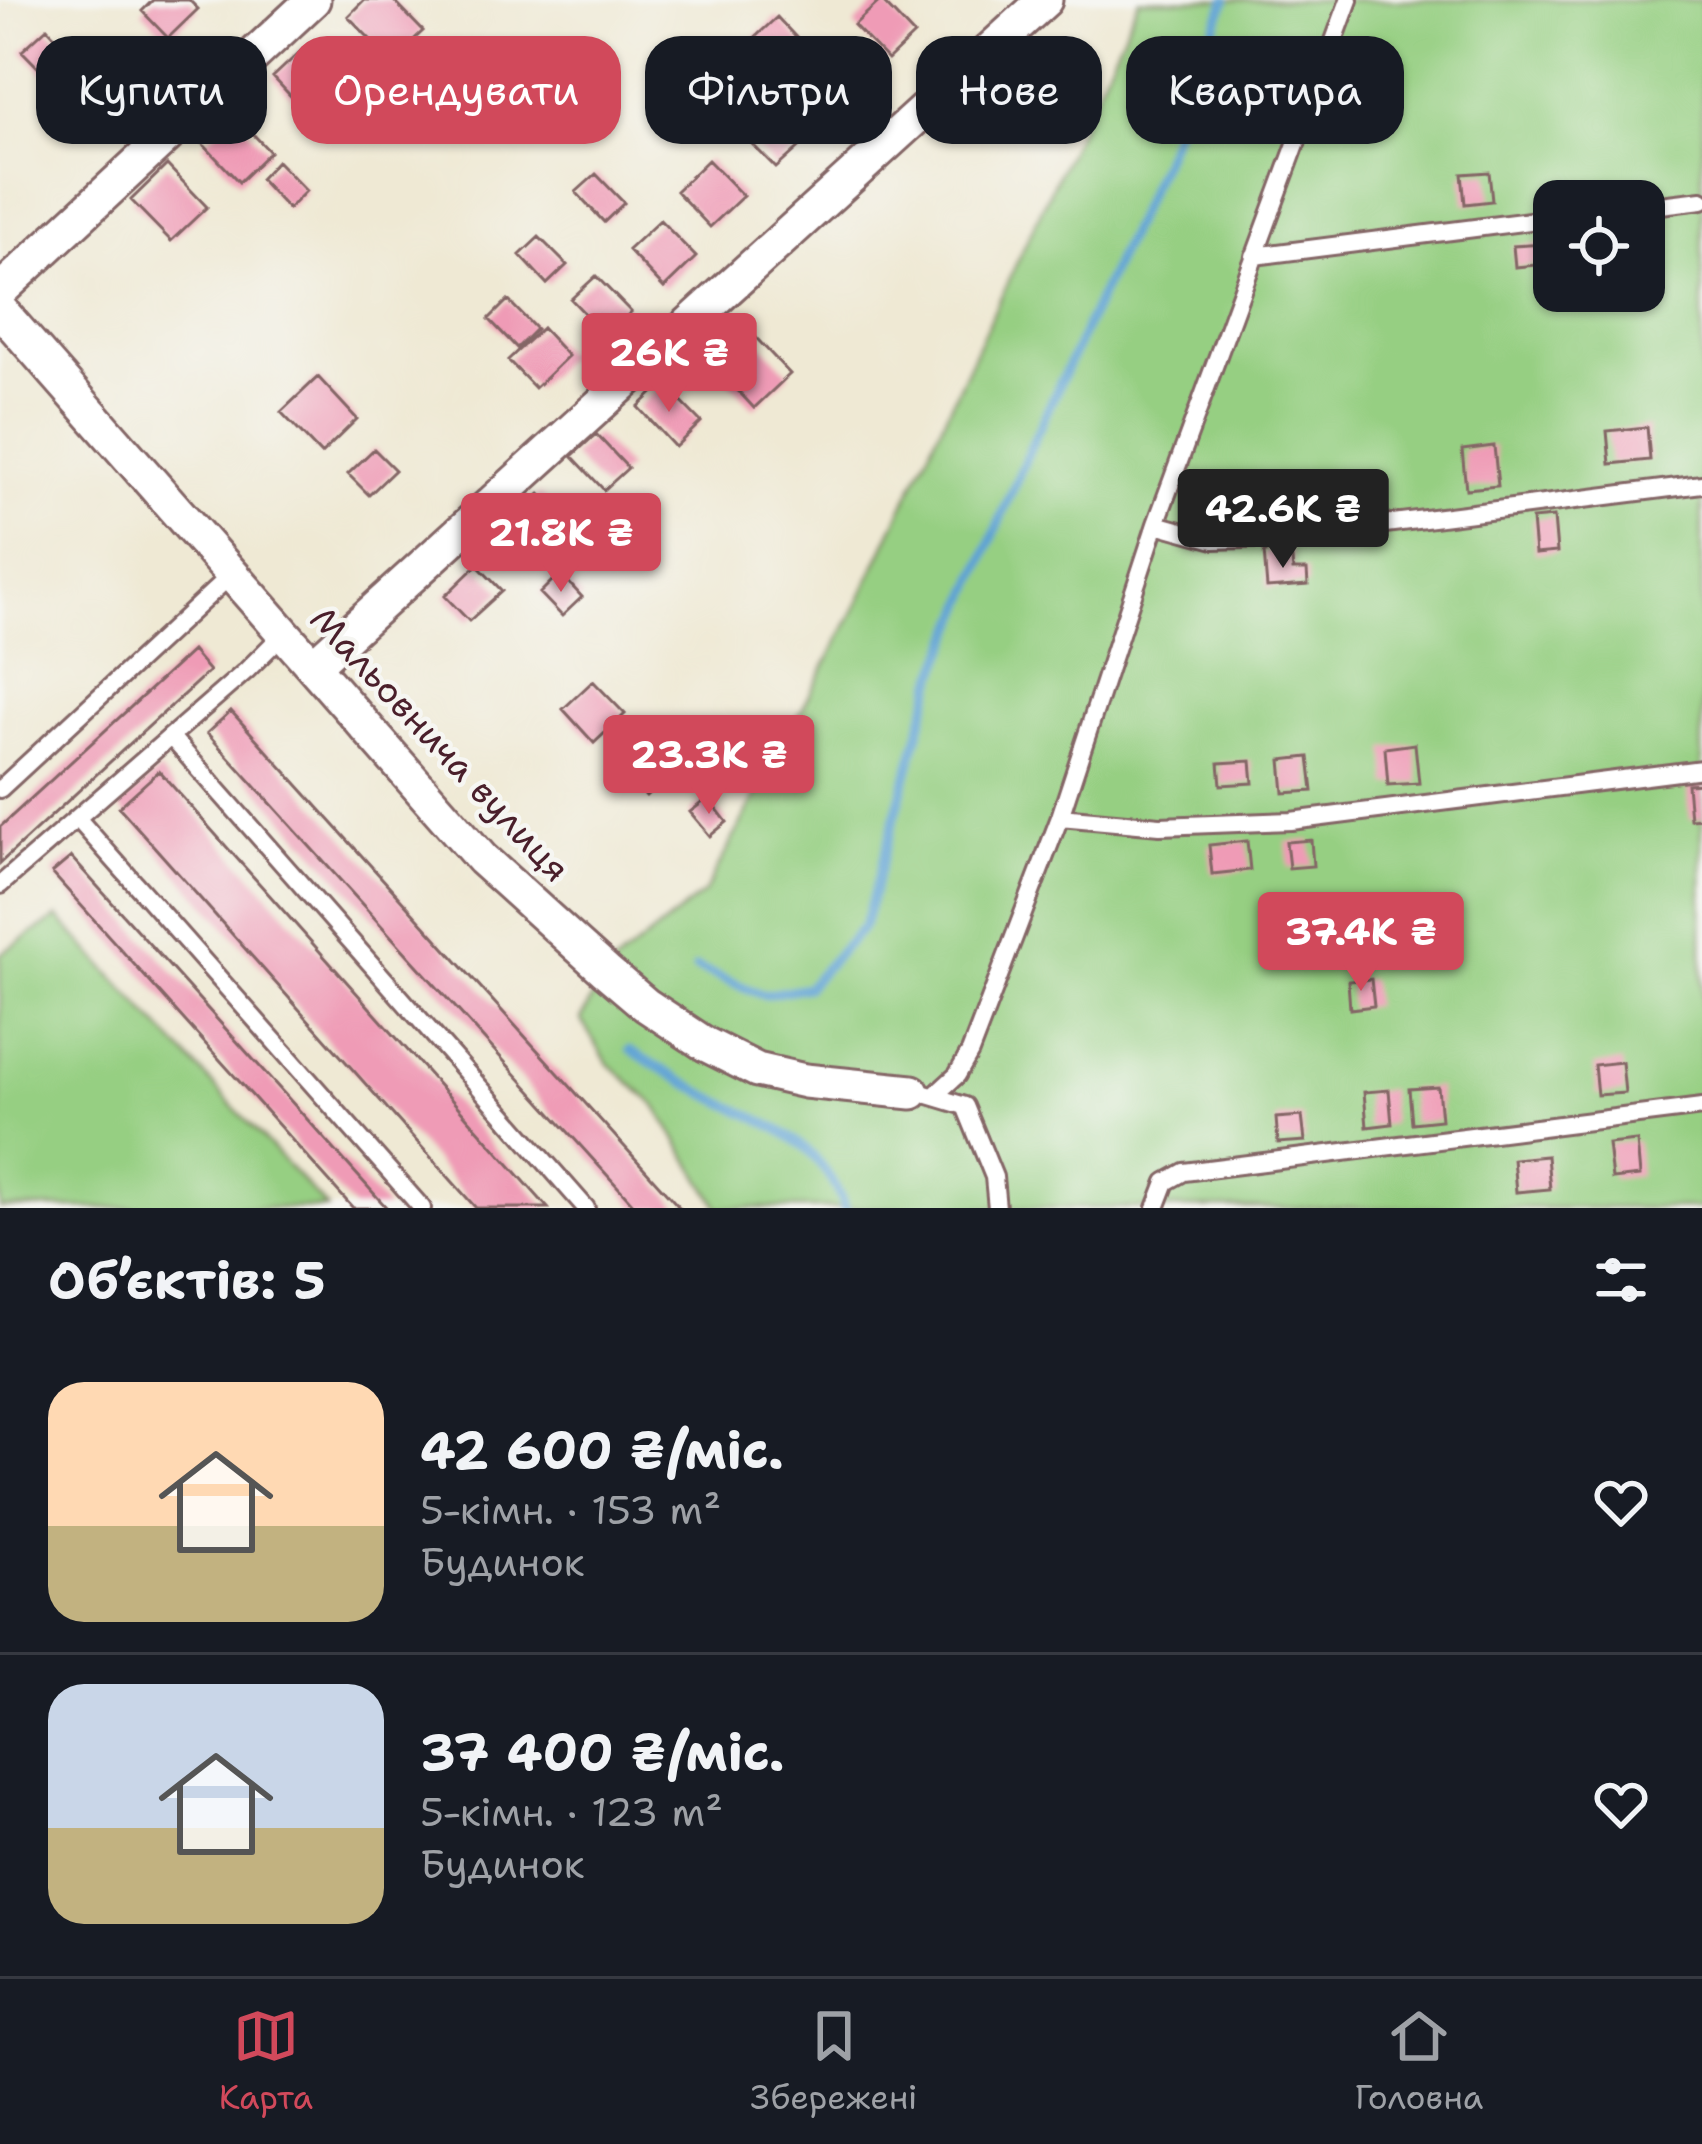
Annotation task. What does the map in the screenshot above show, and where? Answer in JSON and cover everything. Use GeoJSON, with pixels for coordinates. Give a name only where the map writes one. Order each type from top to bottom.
{"type":"FeatureCollection","features":[{"type":"Feature","properties":{"kind":"street"},"geometry":{"type":"LineString","coordinates":[[0,291],[313,0]]}},
{"type":"Feature","properties":{"kind":"street"},"geometry":{"type":"LineString","coordinates":[[315,664],[1045,0]]}},
{"type":"Feature","properties":{"kind":"street","name":"Мальовнича вулиця"},"geometry":{"type":"LineString","coordinates":[[0,310],[482,859],[646,1005],[705,1044],[757,1070],[805,1081],[923,1094]]}},
{"type":"Feature","properties":{"kind":"lane"},"geometry":{"type":"LineString","coordinates":[[923,1094],[957,1075],[970,1052],[1060,817],[1156,524],[1349,0]]}},
{"type":"Feature","properties":{"kind":"lane"},"geometry":{"type":"LineString","coordinates":[[1665,204],[1702,200]]}},
{"type":"Feature","properties":{"kind":"lane"},"geometry":{"type":"LineString","coordinates":[[1254,256],[1533,221]]}},
{"type":"Feature","properties":{"kind":"lane"},"geometry":{"type":"LineString","coordinates":[[1156,524],[1214,540],[1274,538],[1702,484]]}},
{"type":"Feature","properties":{"kind":"lane"},"geometry":{"type":"LineString","coordinates":[[0,789],[232,574]]}},
{"type":"Feature","properties":{"kind":"lane"},"geometry":{"type":"LineString","coordinates":[[0,885],[284,633]]}},
{"type":"Feature","properties":{"kind":"lane"},"geometry":{"type":"LineString","coordinates":[[171,736],[586,1208]]}},
{"type":"Feature","properties":{"kind":"lane"},"geometry":{"type":"LineString","coordinates":[[1060,817],[1160,826],[1291,821],[1702,769]]}},
{"type":"Feature","properties":{"kind":"lane"},"geometry":{"type":"LineString","coordinates":[[77,818],[422,1208]]}},
{"type":"Feature","properties":{"kind":"lane"},"geometry":{"type":"LineString","coordinates":[[923,1094],[965,1106],[994,1177],[997,1208]]}},
{"type":"Feature","properties":{"kind":"lane"},"geometry":{"type":"LineString","coordinates":[[1156,1208],[1166,1181],[1184,1172],[1702,1107]]}},
{"type":"Feature","properties":{"kind":"green space"},"geometry":{"type":"Polygon","coordinates":[[[1139,0],[1702,0],[1702,1208],[719,1208],[656,1106],[607,1062],[581,1020],[606,971],[705,892],[857,606],[1072,144],[1102,144],[1102,80],[1139,0]]]}},
{"type":"Feature","properties":{"kind":"green space"},"geometry":{"type":"Polygon","coordinates":[[[58,917],[327,1208],[0,1208],[0,954],[58,917]]]}},
{"type":"Feature","properties":{"kind":"building"},"geometry":{"type":"Polygon","coordinates":[[[153,0],[189,0],[198,9],[170,36],[142,11],[153,0]]]}},
{"type":"Feature","properties":{"kind":"building"},"geometry":{"type":"Polygon","coordinates":[[[364,0],[393,0],[423,31],[418,36],[367,36],[348,16],[364,0]]]}},
{"type":"Feature","properties":{"kind":"building"},"geometry":{"type":"Polygon","coordinates":[[[881,0],[914,35],[892,56],[892,36],[865,36],[854,25],[881,0]]]}},
{"type":"Feature","properties":{"kind":"building"},"geometry":{"type":"Polygon","coordinates":[[[777,17],[795,36],[756,36],[777,17]]]}},
{"type":"Feature","properties":{"kind":"building"},"geometry":{"type":"Polygon","coordinates":[[[36,38],[36,65],[22,51],[36,38]]]}},
{"type":"Feature","properties":{"kind":"building"},"geometry":{"type":"Polygon","coordinates":[[[291,60],[291,96],[273,77],[291,60]]]}},
{"type":"Feature","properties":{"kind":"building"},"geometry":{"type":"Polygon","coordinates":[[[203,144],[262,144],[270,152],[239,182],[203,144]]]}},
{"type":"Feature","properties":{"kind":"building"},"geometry":{"type":"Polygon","coordinates":[[[752,144],[803,144],[776,168],[752,144]]]}},
{"type":"Feature","properties":{"kind":"building"},"geometry":{"type":"Polygon","coordinates":[[[708,160],[743,196],[710,227],[676,191],[708,160]]]}},
{"type":"Feature","properties":{"kind":"building"},"geometry":{"type":"Polygon","coordinates":[[[277,161],[306,191],[288,209],[260,179],[277,161]]]}},
{"type":"Feature","properties":{"kind":"building"},"geometry":{"type":"Polygon","coordinates":[[[167,165],[207,207],[171,241],[131,200],[167,165]]]}},
{"type":"Feature","properties":{"kind":"building"},"geometry":{"type":"Polygon","coordinates":[[[1489,172],[1492,201],[1465,204],[1462,174],[1489,172]]]}},
{"type":"Feature","properties":{"kind":"building"},"geometry":{"type":"Polygon","coordinates":[[[596,174],[624,203],[604,222],[576,192],[596,174]]]}},
{"type":"Feature","properties":{"kind":"building"},"geometry":{"type":"Polygon","coordinates":[[[660,220],[696,257],[664,288],[628,250],[660,220]]]}},
{"type":"Feature","properties":{"kind":"building"},"geometry":{"type":"Polygon","coordinates":[[[539,237],[567,265],[547,284],[520,255],[539,237]]]}},
{"type":"Feature","properties":{"kind":"building"},"geometry":{"type":"Polygon","coordinates":[[[1533,245],[1533,265],[1515,267],[1513,246],[1533,245]]]}},
{"type":"Feature","properties":{"kind":"building"},"geometry":{"type":"Polygon","coordinates":[[[596,276],[631,312],[606,336],[571,299],[596,276]]]}},
{"type":"Feature","properties":{"kind":"building"},"geometry":{"type":"Polygon","coordinates":[[[508,300],[536,329],[517,348],[489,319],[508,300]]]}},
{"type":"Feature","properties":{"kind":"building"},"geometry":{"type":"Polygon","coordinates":[[[745,326],[790,374],[754,408],[709,359],[745,326]]]}},
{"type":"Feature","properties":{"kind":"building"},"geometry":{"type":"Polygon","coordinates":[[[542,328],[568,356],[535,388],[508,360],[542,328]]]}},
{"type":"Feature","properties":{"kind":"building"},"geometry":{"type":"Polygon","coordinates":[[[318,377],[357,419],[321,454],[281,412],[318,377]]]}},
{"type":"Feature","properties":{"kind":"building"},"geometry":{"type":"Polygon","coordinates":[[[663,383],[701,422],[675,447],[638,407],[663,383]]]}},
{"type":"Feature","properties":{"kind":"building"},"geometry":{"type":"Polygon","coordinates":[[[1647,427],[1650,460],[1610,464],[1607,431],[1647,427]]]}},
{"type":"Feature","properties":{"kind":"building"},"geometry":{"type":"Polygon","coordinates":[[[596,434],[628,468],[604,490],[572,456],[596,434]]]}},
{"type":"Feature","properties":{"kind":"building"},"geometry":{"type":"Polygon","coordinates":[[[1494,446],[1498,486],[1466,489],[1462,450],[1494,446]]]}},
{"type":"Feature","properties":{"kind":"building"},"geometry":{"type":"Polygon","coordinates":[[[374,449],[395,470],[369,495],[348,474],[374,449]]]}},
{"type":"Feature","properties":{"kind":"building"},"geometry":{"type":"Polygon","coordinates":[[[540,494],[574,530],[549,553],[515,517],[540,494]]]}},
{"type":"Feature","properties":{"kind":"building"},"geometry":{"type":"Polygon","coordinates":[[[1554,517],[1557,552],[1535,554],[1532,519],[1554,517]]]}},
{"type":"Feature","properties":{"kind":"building"},"geometry":{"type":"Polygon","coordinates":[[[1291,550],[1293,570],[1307,570],[1308,585],[1267,588],[1264,552],[1291,550]]]}},
{"type":"Feature","properties":{"kind":"building"},"geometry":{"type":"Polygon","coordinates":[[[477,565],[502,591],[469,621],[445,596],[477,565]]]}},
{"type":"Feature","properties":{"kind":"building"},"geometry":{"type":"Polygon","coordinates":[[[560,573],[582,597],[562,616],[540,593],[560,573]]]}},
{"type":"Feature","properties":{"kind":"building"},"geometry":{"type":"Polygon","coordinates":[[[192,651],[209,671],[0,863],[0,827],[192,651]]]}},
{"type":"Feature","properties":{"kind":"building"},"geometry":{"type":"Polygon","coordinates":[[[593,681],[625,714],[594,743],[563,709],[593,681]]]}},
{"type":"Feature","properties":{"kind":"building"},"geometry":{"type":"Polygon","coordinates":[[[231,711],[680,1208],[637,1208],[207,733],[231,711]]]}},
{"type":"Feature","properties":{"kind":"building"},"geometry":{"type":"Polygon","coordinates":[[[650,739],[677,767],[646,796],[619,768],[650,739]]]}},
{"type":"Feature","properties":{"kind":"building"},"geometry":{"type":"Polygon","coordinates":[[[1415,744],[1419,783],[1388,785],[1385,748],[1415,744]]]}},
{"type":"Feature","properties":{"kind":"building"},"geometry":{"type":"Polygon","coordinates":[[[1309,757],[1313,791],[1284,793],[1281,760],[1309,757]]]}},
{"type":"Feature","properties":{"kind":"building"},"geometry":{"type":"Polygon","coordinates":[[[1251,761],[1253,783],[1221,785],[1219,763],[1251,761]]]}},
{"type":"Feature","properties":{"kind":"building"},"geometry":{"type":"Polygon","coordinates":[[[159,771],[548,1208],[476,1208],[119,807],[159,771]]]}},
{"type":"Feature","properties":{"kind":"building"},"geometry":{"type":"Polygon","coordinates":[[[1702,783],[1702,818],[1690,819],[1687,784],[1702,783]]]}},
{"type":"Feature","properties":{"kind":"building"},"geometry":{"type":"Polygon","coordinates":[[[708,798],[727,822],[710,836],[690,812],[708,798]]]}},
{"type":"Feature","properties":{"kind":"building"},"geometry":{"type":"Polygon","coordinates":[[[1311,840],[1313,866],[1289,868],[1286,842],[1311,840]]]}},
{"type":"Feature","properties":{"kind":"building"},"geometry":{"type":"Polygon","coordinates":[[[1247,841],[1250,870],[1212,874],[1209,845],[1247,841]]]}},
{"type":"Feature","properties":{"kind":"building"},"geometry":{"type":"Polygon","coordinates":[[[71,857],[387,1208],[353,1208],[52,873],[71,857]]]}},
{"type":"Feature","properties":{"kind":"building"},"geometry":{"type":"Polygon","coordinates":[[[1371,979],[1374,1006],[1350,1009],[1348,981],[1371,979]]]}},
{"type":"Feature","properties":{"kind":"building"},"geometry":{"type":"Polygon","coordinates":[[[1622,1062],[1625,1093],[1597,1095],[1594,1065],[1622,1062]]]}},
{"type":"Feature","properties":{"kind":"building"},"geometry":{"type":"Polygon","coordinates":[[[1438,1087],[1441,1120],[1412,1123],[1409,1089],[1438,1087]]]}},
{"type":"Feature","properties":{"kind":"building"},"geometry":{"type":"Polygon","coordinates":[[[1389,1090],[1392,1124],[1367,1127],[1364,1092],[1389,1090]]]}},
{"type":"Feature","properties":{"kind":"building"},"geometry":{"type":"Polygon","coordinates":[[[1302,1116],[1305,1141],[1278,1143],[1276,1118],[1302,1116]]]}},
{"type":"Feature","properties":{"kind":"building"},"geometry":{"type":"Polygon","coordinates":[[[1637,1141],[1640,1176],[1612,1179],[1608,1144],[1637,1141]]]}},
{"type":"Feature","properties":{"kind":"building"},"geometry":{"type":"Polygon","coordinates":[[[1547,1156],[1550,1189],[1516,1192],[1513,1159],[1547,1156]]]}},
{"type":"Feature","properties":{"kind":"waterway"},"geometry":{"type":"LineString","coordinates":[[696,968],[764,995],[807,987],[864,926],[935,677],[1029,450],[1166,153],[1226,0]]}},
{"type":"Feature","properties":{"kind":"waterway"},"geometry":{"type":"LineString","coordinates":[[630,1050],[792,1138],[821,1165],[845,1208]]}}]}
